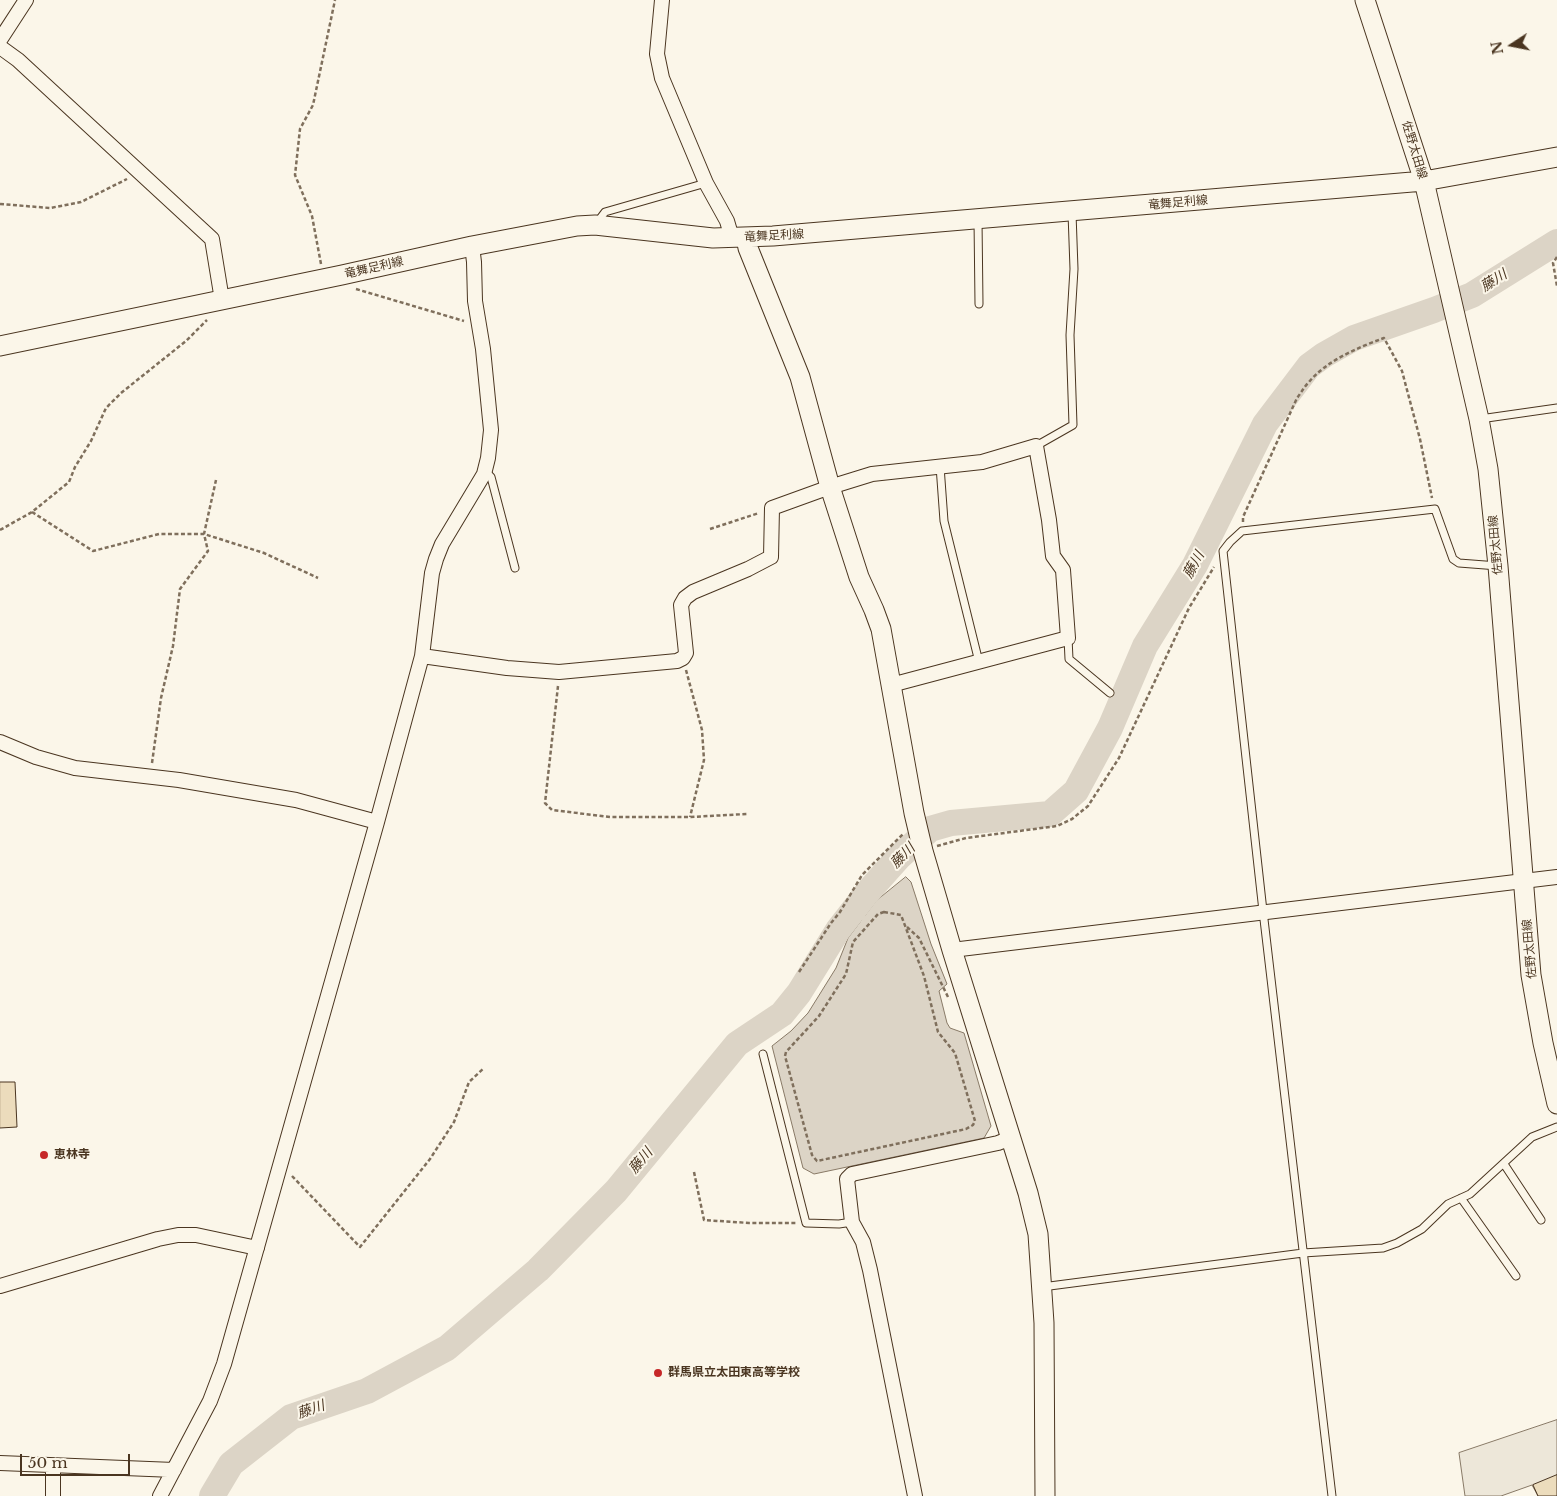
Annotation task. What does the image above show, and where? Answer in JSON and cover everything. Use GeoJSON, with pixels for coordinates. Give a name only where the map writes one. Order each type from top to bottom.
{"type":"FeatureCollection","features":[{"type":"Feature","properties":{"kind":"main road","name":"佐野太田線"},"geometry":{"type":"LineString","coordinates":[[1365,0],[1424,181],[1479,419],[1488,468],[1532,975],[1538,1018],[1557,1104]]}},
{"type":"Feature","properties":{"kind":"main road","name":"竜舞足利線"},"geometry":{"type":"LineString","coordinates":[[0,346],[550,230],[595,225],[713,238],[739,238],[978,220],[1424,181],[1557,156]]}},
{"type":"Feature","properties":{"kind":"main road"},"geometry":{"type":"LineString","coordinates":[[739,238],[748,248],[800,376],[830,487],[859,577],[881,630],[922,849],[1028,1193],[1038,1234],[1044,1323],[1044,1496]]}},
{"type":"Feature","properties":{"kind":"street"},"geometry":{"type":"LineString","coordinates":[[0,40],[26,0]]}},
{"type":"Feature","properties":{"kind":"street"},"geometry":{"type":"LineString","coordinates":[[662,0],[658,39],[658,66],[706,184],[739,238]]}},
{"type":"Feature","properties":{"kind":"street"},"geometry":{"type":"LineString","coordinates":[[0,47],[18,60],[212,239],[222,300]]}},
{"type":"Feature","properties":{"kind":"street"},"geometry":{"type":"LineString","coordinates":[[160,1496],[210,1401],[224,1364],[422,656],[432,573],[436,559],[442,544],[485,471],[491,446],[492,430],[483,349],[477,320],[472,246]]}},
{"type":"Feature","properties":{"kind":"street"},"geometry":{"type":"LineString","coordinates":[[422,656],[508,668],[560,672],[677,661],[683,658],[686,653],[682,605],[685,598],[693,592],[771,558],[772,508],[872,474],[982,462],[1036,446],[1050,520],[1053,556],[1064,570],[1068,638],[891,685]]}},
{"type":"Feature","properties":{"kind":"street"},"geometry":{"type":"LineString","coordinates":[[0,742],[36,757],[75,768],[179,780],[296,800],[377,822]]}},
{"type":"Feature","properties":{"kind":"street"},"geometry":{"type":"LineString","coordinates":[[952,950],[1557,877]]}},
{"type":"Feature","properties":{"kind":"street"},"geometry":{"type":"LineString","coordinates":[[915,1496],[870,1270],[863,1242],[852,1222],[847,1179],[852,1174],[998,1143],[1011,1138]]}},
{"type":"Feature","properties":{"kind":"street"},"geometry":{"type":"LineString","coordinates":[[0,1286],[158,1239],[178,1235],[196,1235],[257,1248]]}},
{"type":"Feature","properties":{"kind":"street"},"geometry":{"type":"LineString","coordinates":[[0,1463],[174,1470]]}},
{"type":"Feature","properties":{"kind":"street"},"geometry":{"type":"LineString","coordinates":[[53,1466],[53,1496]]}},
{"type":"Feature","properties":{"kind":"lane"},"geometry":{"type":"LineString","coordinates":[[595,225],[605,212],[706,184]]}},
{"type":"Feature","properties":{"kind":"lane"},"geometry":{"type":"LineString","coordinates":[[1036,446],[1073,425],[1070,335],[1074,269],[1072,212]]}},
{"type":"Feature","properties":{"kind":"lane"},"geometry":{"type":"LineString","coordinates":[[978,220],[979,304]]}},
{"type":"Feature","properties":{"kind":"lane"},"geometry":{"type":"LineString","coordinates":[[1479,419],[1557,408]]}},
{"type":"Feature","properties":{"kind":"lane"},"geometry":{"type":"LineString","coordinates":[[940,466],[944,521],[980,662]]}},
{"type":"Feature","properties":{"kind":"lane"},"geometry":{"type":"LineString","coordinates":[[485,471],[491,478],[515,568]]}},
{"type":"Feature","properties":{"kind":"lane"},"geometry":{"type":"LineString","coordinates":[[1332,1496],[1263,911],[1223,551],[1242,531],[1434,509],[1453,559],[1459,563],[1498,566]]}},
{"type":"Feature","properties":{"kind":"lane"},"geometry":{"type":"LineString","coordinates":[[1068,638],[1070,658],[1110,694]]}},
{"type":"Feature","properties":{"kind":"lane"},"geometry":{"type":"LineString","coordinates":[[763,1054],[806,1223],[839,1224],[852,1222]]}},
{"type":"Feature","properties":{"kind":"lane"},"geometry":{"type":"LineString","coordinates":[[1042,1287],[1303,1253],[1383,1248],[1397,1243],[1422,1229],[1448,1204],[1470,1194],[1532,1137],[1557,1127]]}},
{"type":"Feature","properties":{"kind":"lane"},"geometry":{"type":"LineString","coordinates":[[1504,1164],[1541,1220]]}},
{"type":"Feature","properties":{"kind":"lane"},"geometry":{"type":"LineString","coordinates":[[1461,1198],[1516,1276]]}},
{"type":"Feature","properties":{"kind":"path"},"geometry":{"type":"LineString","coordinates":[[335,0],[313,105],[300,129],[296,175],[333,277],[357,289],[462,321],[477,320]]}},
{"type":"Feature","properties":{"kind":"path"},"geometry":{"type":"LineString","coordinates":[[0,204],[50,208],[81,202],[141,172]]}},
{"type":"Feature","properties":{"kind":"path"},"geometry":{"type":"LineString","coordinates":[[1557,257],[1553,263],[1557,286]]}},
{"type":"Feature","properties":{"kind":"path"},"geometry":{"type":"LineString","coordinates":[[0,530],[32,512],[69,482],[75,467],[91,442],[106,408],[121,393],[186,341],[204,324],[222,300]]}},
{"type":"Feature","properties":{"kind":"path"},"geometry":{"type":"LineString","coordinates":[[1242,531],[1243,517],[1297,398],[1309,381],[1336,360],[1357,347],[1384,338],[1402,371],[1420,439],[1434,509]]}},
{"type":"Feature","properties":{"kind":"path"},"geometry":{"type":"LineString","coordinates":[[150,777],[161,698],[173,646],[180,590],[208,551],[204,534],[216,480]]}},
{"type":"Feature","properties":{"kind":"path"},"geometry":{"type":"LineString","coordinates":[[710,529],[772,508]]}},
{"type":"Feature","properties":{"kind":"path"},"geometry":{"type":"LineString","coordinates":[[32,512],[93,551],[159,534],[204,534],[264,553],[318,578]]}},
{"type":"Feature","properties":{"kind":"path"},"geometry":{"type":"LineString","coordinates":[[922,849],[966,838],[1056,826],[1080,814],[1088,806],[1119,758],[1189,608],[1223,551]]}},
{"type":"Feature","properties":{"kind":"path"},"geometry":{"type":"LineString","coordinates":[[683,658],[702,730],[704,760],[690,817]]}},
{"type":"Feature","properties":{"kind":"path"},"geometry":{"type":"LineString","coordinates":[[560,672],[545,803],[552,810],[610,817],[690,817],[747,814]]}},
{"type":"Feature","properties":{"kind":"path"},"geometry":{"type":"LineString","coordinates":[[799,972],[840,912],[862,875],[895,841],[916,823]]}},
{"type":"Feature","properties":{"kind":"path"},"geometry":{"type":"LineString","coordinates":[[906,926],[924,976],[938,1032],[955,1053],[975,1121],[973,1125],[966,1129],[817,1161],[812,1155],[785,1056],[786,1052],[819,1016],[846,974],[853,942],[878,914],[884,912],[901,915],[906,926],[919,938],[950,1002]]}},
{"type":"Feature","properties":{"kind":"path"},"geometry":{"type":"LineString","coordinates":[[280,1164],[360,1247],[430,1159],[454,1122],[469,1082],[484,1068]]}},
{"type":"Feature","properties":{"kind":"path"},"geometry":{"type":"LineString","coordinates":[[694,1172],[704,1220],[749,1224],[806,1223]]}},
{"type":"Feature","properties":{"kind":"shaded area"},"geometry":{"type":"Polygon","coordinates":[[[906,877],[911,882],[931,944],[947,984],[939,991],[947,1023],[950,1028],[964,1033],[991,1126],[984,1138],[814,1174],[803,1168],[772,1046],[791,1031],[808,1013],[836,968],[848,938],[876,901],[906,877]]]}},
{"type":"Feature","properties":{"kind":"shaded area"},"geometry":{"type":"Polygon","coordinates":[[[1557,1420],[1557,1496],[1538,1496],[1532,1485],[1501,1496],[1465,1496],[1459,1453],[1557,1420]]]}},
{"type":"Feature","properties":{"kind":"building"},"geometry":{"type":"Polygon","coordinates":[[[0,1082],[15,1082],[17,1127],[0,1128],[0,1082]]]}},
{"type":"Feature","properties":{"kind":"building"},"geometry":{"type":"Polygon","coordinates":[[[1557,1475],[1557,1496],[1538,1496],[1533,1485],[1557,1475]]]}},
{"type":"Feature","properties":{"kind":"waterway","name":"藤川"},"geometry":{"type":"LineString","coordinates":[[212,1496],[231,1464],[291,1417],[367,1391],[447,1348],[538,1270],[616,1191],[737,1044],[782,1014],[799,993],[838,930],[866,894],[899,857],[930,829],[951,823],[1050,814],[1076,791],[1110,728],[1145,646],[1195,565],[1265,424],[1309,366],[1354,338],[1472,295],[1557,242]]}},
{"type":"Feature","properties":{"kind":"waterway"},"geometry":{"type":"LineString","coordinates":[[899,857],[901,867]]}},
{"type":"Feature","properties":{"kind":"waterway"},"geometry":{"type":"LineString","coordinates":[[855,908],[867,922]]}},
{"type":"Feature","properties":{"kind":"place","name":"恵林寺"},"geometry":{"type":"Point","coordinates":[44,1155]}},
{"type":"Feature","properties":{"kind":"place","name":"群馬県立太田東高等学校"},"geometry":{"type":"Point","coordinates":[658,1373]}}]}
